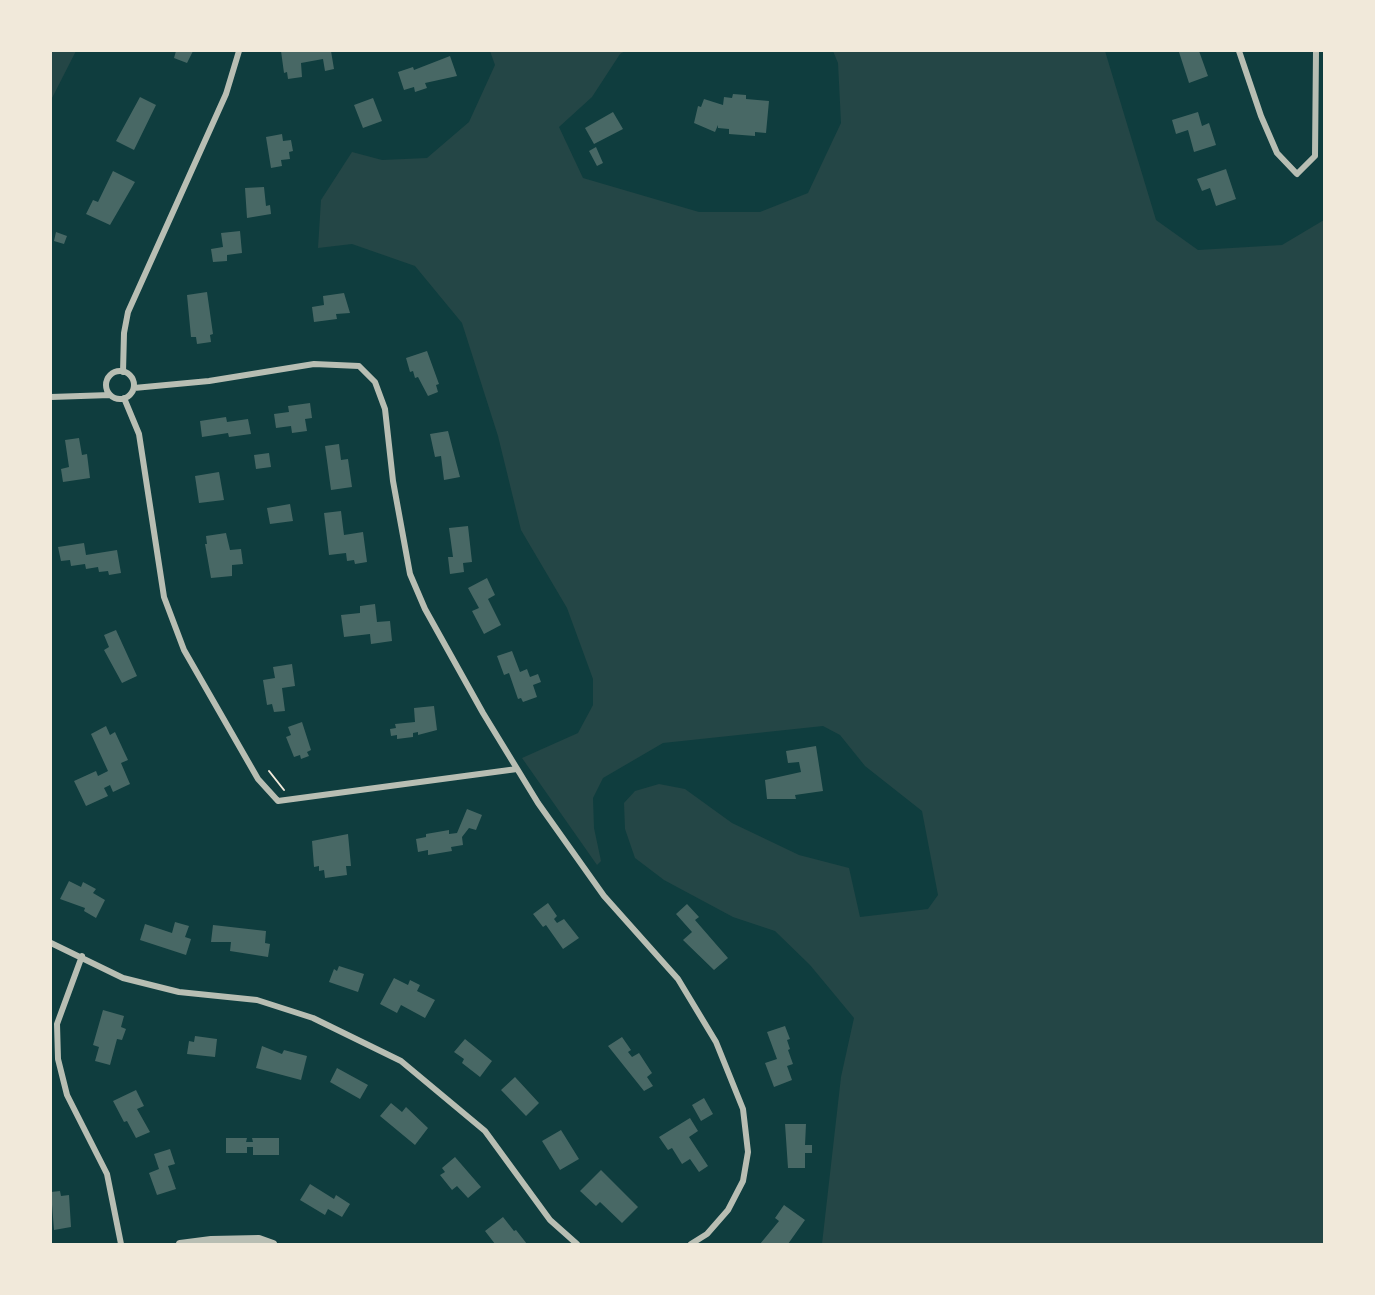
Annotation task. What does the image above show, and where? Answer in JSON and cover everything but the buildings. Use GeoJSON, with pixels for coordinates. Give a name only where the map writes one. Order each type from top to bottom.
{"type":"FeatureCollection","features":[{"type":"Feature","properties":{"kind":"street"},"geometry":{"type":"LineString","coordinates":[[123,372],[124,333],[128,312],[226,94],[239,51]]}},
{"type":"Feature","properties":{"kind":"street"},"geometry":{"type":"LineString","coordinates":[[1239,51],[1261,116],[1277,153],[1297,174],[1315,156],[1316,51]]}},
{"type":"Feature","properties":{"kind":"street"},"geometry":{"type":"LineString","coordinates":[[124,398],[134,388],[209,381],[314,364],[359,366],[375,382],[385,409],[393,481],[410,574],[425,609],[517,769],[604,896],[678,979],[716,1042],[743,1109],[748,1152],[743,1181],[728,1210],[707,1234],[691,1244]]}},
{"type":"Feature","properties":{"kind":"street"},"geometry":{"type":"LineString","coordinates":[[110,395],[107,381],[112,374],[123,372],[130,376],[134,388]]}},
{"type":"Feature","properties":{"kind":"street"},"geometry":{"type":"LineString","coordinates":[[51,397],[110,395],[124,398]]}},
{"type":"Feature","properties":{"kind":"street"},"geometry":{"type":"LineString","coordinates":[[124,398],[139,434],[152,535],[164,597],[184,650],[258,779],[278,801],[517,769]]}},
{"type":"Feature","properties":{"kind":"street"},"geometry":{"type":"LineString","coordinates":[[51,943],[82,956],[123,978],[179,992],[257,1000],[313,1018],[401,1061],[485,1131],[550,1220],[577,1244]]}},
{"type":"Feature","properties":{"kind":"street"},"geometry":{"type":"LineString","coordinates":[[82,956],[57,1024],[58,1059],[67,1095],[107,1174],[121,1244]]}},
{"type":"Feature","properties":{"kind":"street"},"geometry":{"type":"LineString","coordinates":[[180,1244],[211,1240],[259,1239],[273,1244]]}},
{"type":"Feature","properties":{"kind":"path"},"geometry":{"type":"LineString","coordinates":[[269,771],[285,791]]}},
{"type":"Feature","properties":{"kind":"shaded area"},"geometry":{"type":"Polygon","coordinates":[[[51,51],[76,51],[51,100],[51,51]]]}},
{"type":"Feature","properties":{"kind":"shaded area"},"geometry":{"type":"Polygon","coordinates":[[[490,51],[625,51],[620,54],[592,97],[559,127],[583,178],[699,212],[760,212],[808,193],[841,123],[838,63],[833,51],[1105,51],[1156,220],[1198,250],[1282,245],[1324,220],[1324,1244],[822,1244],[841,1077],[854,1018],[810,965],[775,931],[733,917],[664,880],[635,858],[625,829],[624,803],[635,791],[659,784],[685,789],[732,823],[799,855],[849,868],[860,917],[928,909],[938,895],[922,811],[865,766],[840,735],[823,726],[663,743],[603,778],[593,798],[594,828],[601,861],[597,865],[522,758],[578,733],[593,705],[593,679],[567,608],[521,530],[498,436],[462,323],[415,266],[352,244],[318,248],[321,200],[352,152],[382,160],[427,158],[469,122],[495,65],[490,51]]]}}]}
